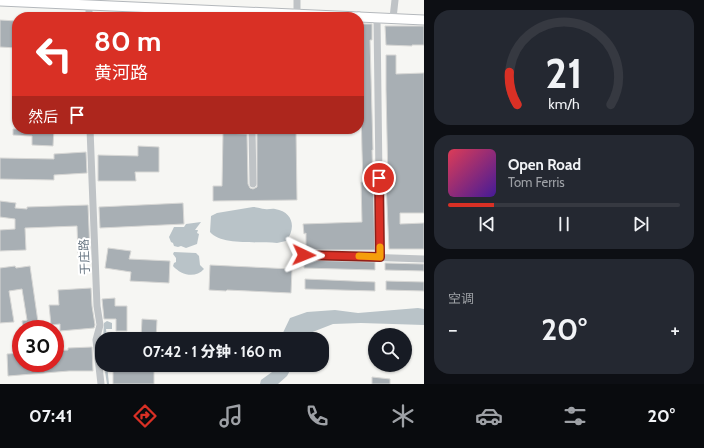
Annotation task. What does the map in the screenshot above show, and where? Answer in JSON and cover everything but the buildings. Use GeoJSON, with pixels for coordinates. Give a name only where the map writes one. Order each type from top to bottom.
{"type":"FeatureCollection","features":[{"type":"Feature","properties":{"kind":"main road"},"geometry":{"type":"LineString","coordinates":[[0,1],[198,12]]}},
{"type":"Feature","properties":{"kind":"main road"},"geometry":{"type":"LineString","coordinates":[[364,17],[424,20]]}},
{"type":"Feature","properties":{"kind":"street"},"geometry":{"type":"LineString","coordinates":[[296,12],[297,0]]}},
{"type":"Feature","properties":{"kind":"street"},"geometry":{"type":"LineString","coordinates":[[393,18],[395,0]]}},
{"type":"Feature","properties":{"kind":"street"},"geometry":{"type":"LineString","coordinates":[[89,6],[89,12]]}},
{"type":"Feature","properties":{"kind":"street"},"geometry":{"type":"LineString","coordinates":[[377,18],[380,257]]}},
{"type":"Feature","properties":{"kind":"street","name":"于庄路"},"geometry":{"type":"LineString","coordinates":[[90,134],[97,306],[100,325],[96,340],[101,384]]}},
{"type":"Feature","properties":{"kind":"street"},"geometry":{"type":"LineString","coordinates":[[252,134],[253,184]]}},
{"type":"Feature","properties":{"kind":"street"},"geometry":{"type":"LineString","coordinates":[[304,255],[424,259]]}},
{"type":"Feature","properties":{"kind":"shaded area"},"geometry":{"type":"Polygon","coordinates":[[[253,207],[274,209],[281,211],[289,217],[292,226],[286,241],[277,243],[232,241],[223,239],[210,232],[211,216],[217,213],[253,207]]]}},
{"type":"Feature","properties":{"kind":"shaded area"},"geometry":{"type":"Polygon","coordinates":[[[201,222],[195,230],[198,230],[197,233],[199,234],[197,244],[186,248],[174,246],[169,237],[174,227],[184,227],[186,224],[201,222]]]}},
{"type":"Feature","properties":{"kind":"shaded area"},"geometry":{"type":"Polygon","coordinates":[[[174,252],[196,253],[199,256],[200,265],[204,269],[192,275],[180,272],[173,266],[176,262],[176,258],[173,254],[174,252]]]}},
{"type":"Feature","properties":{"kind":"shaded area"},"geometry":{"type":"Polygon","coordinates":[[[418,308],[424,309],[424,325],[361,323],[333,324],[313,332],[283,332],[290,318],[307,312],[335,310],[358,313],[418,308]]]}},
{"type":"Feature","properties":{"kind":"shaded area"},"geometry":{"type":"Polygon","coordinates":[[[107,321],[112,323],[112,329],[106,329],[106,332],[103,332],[104,323],[107,321]]]}},
{"type":"Feature","properties":{"kind":"shaded area"},"geometry":{"type":"Polygon","coordinates":[[[105,372],[108,372],[109,384],[107,384],[105,372]]]}},
{"type":"Feature","properties":{"kind":"shaded area"},"geometry":{"type":"Polygon","coordinates":[[[272,372],[289,372],[278,384],[260,384],[261,380],[272,372]]]}},
{"type":"Feature","properties":{"kind":"slow traffic"},"geometry":{"type":"LineString","coordinates":[[359,256],[380,257],[380,247]]}},
{"type":"Feature","properties":{"kind":"route"},"geometry":{"type":"LineString","coordinates":[[304,255],[380,257],[379,178]]}}]}
